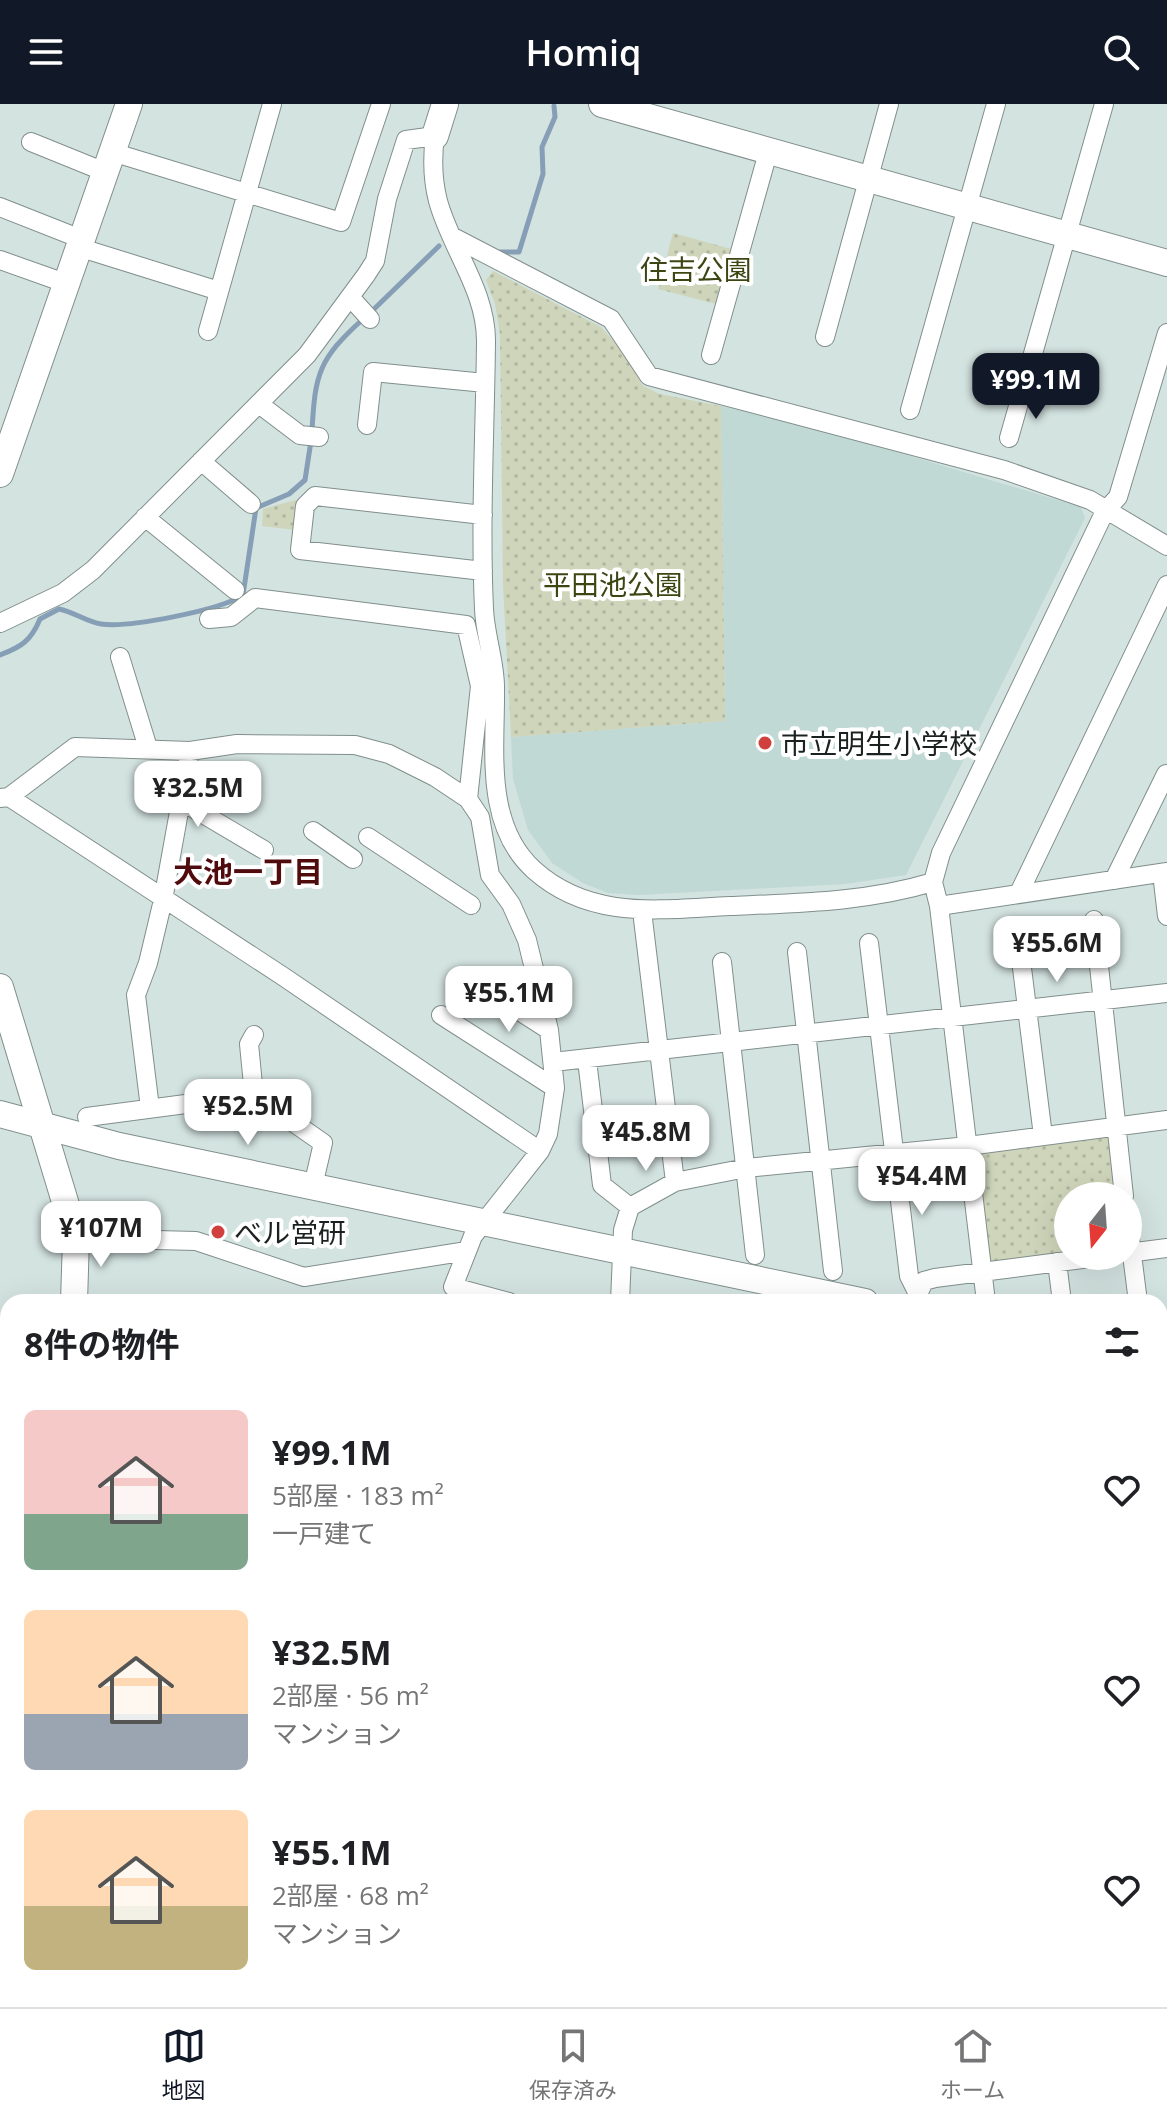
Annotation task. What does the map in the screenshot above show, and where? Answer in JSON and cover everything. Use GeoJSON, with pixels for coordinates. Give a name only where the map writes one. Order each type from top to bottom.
{"type":"FeatureCollection","features":[{"type":"Feature","properties":{"kind":"street"},"geometry":{"type":"LineString","coordinates":[[0,474],[129,104]]}},
{"type":"Feature","properties":{"kind":"street"},"geometry":{"type":"LineString","coordinates":[[208,331],[272,104]]}},
{"type":"Feature","properties":{"kind":"street"},"geometry":{"type":"LineString","coordinates":[[31,142],[246,194],[341,222],[381,104]]}},
{"type":"Feature","properties":{"kind":"street"},"geometry":{"type":"LineString","coordinates":[[445,104],[435,136],[431,167],[439,203],[483,310],[483,571],[493,772],[501,806],[519,851],[535,871],[578,898],[624,911],[861,899],[933,882]]}},
{"type":"Feature","properties":{"kind":"street"},"geometry":{"type":"LineString","coordinates":[[602,104],[1167,263]]}},
{"type":"Feature","properties":{"kind":"street"},"geometry":{"type":"LineString","coordinates":[[825,337],[889,104]]}},
{"type":"Feature","properties":{"kind":"street"},"geometry":{"type":"LineString","coordinates":[[910,410],[996,104]]}},
{"type":"Feature","properties":{"kind":"street"},"geometry":{"type":"LineString","coordinates":[[1009,438],[1104,104]]}},
{"type":"Feature","properties":{"kind":"street"},"geometry":{"type":"LineString","coordinates":[[0,623],[63,593],[93,570],[307,355],[360,308],[375,261],[387,199],[406,140],[435,136]]}},
{"type":"Feature","properties":{"kind":"street"},"geometry":{"type":"LineString","coordinates":[[711,355],[769,149]]}},
{"type":"Feature","properties":{"kind":"street"},"geometry":{"type":"LineString","coordinates":[[0,207],[80,243],[219,291]]}},
{"type":"Feature","properties":{"kind":"street"},"geometry":{"type":"LineString","coordinates":[[453,237],[611,319],[649,376],[1004,470],[1090,500],[1167,546]]}},
{"type":"Feature","properties":{"kind":"street"},"geometry":{"type":"LineString","coordinates":[[0,260],[65,283]]}},
{"type":"Feature","properties":{"kind":"street"},"geometry":{"type":"LineString","coordinates":[[985,1294],[939,906],[933,882],[941,853],[1105,511],[1118,497],[1167,333]]}},
{"type":"Feature","properties":{"kind":"street"},"geometry":{"type":"LineString","coordinates":[[367,425],[373,372],[485,383]]}},
{"type":"Feature","properties":{"kind":"street"},"geometry":{"type":"LineString","coordinates":[[259,404],[300,435],[319,437]]}},
{"type":"Feature","properties":{"kind":"street"},"geometry":{"type":"LineString","coordinates":[[201,461],[251,504]]}},
{"type":"Feature","properties":{"kind":"street"},"geometry":{"type":"LineString","coordinates":[[483,515],[315,496],[305,506],[300,550],[483,571]]}},
{"type":"Feature","properties":{"kind":"street"},"geometry":{"type":"LineString","coordinates":[[145,517],[235,590]]}},
{"type":"Feature","properties":{"kind":"street"},"geometry":{"type":"LineString","coordinates":[[1019,893],[1167,585]]}},
{"type":"Feature","properties":{"kind":"street"},"geometry":{"type":"LineString","coordinates":[[209,619],[231,617],[255,598],[466,625],[488,686],[468,799]]}},
{"type":"Feature","properties":{"kind":"street"},"geometry":{"type":"LineString","coordinates":[[120,657],[148,748]]}},
{"type":"Feature","properties":{"kind":"street"},"geometry":{"type":"LineString","coordinates":[[450,1294],[467,1251],[540,1151],[548,1134],[555,1088],[549,1030],[527,940],[511,904],[490,875],[480,817],[468,799],[402,760],[355,745],[237,744],[190,751],[75,747],[4,798],[284,977],[540,1151]]}},
{"type":"Feature","properties":{"kind":"street"},"geometry":{"type":"LineString","coordinates":[[150,1108],[136,995],[148,963],[163,900],[190,751]]}},
{"type":"Feature","properties":{"kind":"street"},"geometry":{"type":"LineString","coordinates":[[1114,880],[1166,774]]}},
{"type":"Feature","properties":{"kind":"street"},"geometry":{"type":"LineString","coordinates":[[181,801],[264,850]]}},
{"type":"Feature","properties":{"kind":"street"},"geometry":{"type":"LineString","coordinates":[[313,831],[353,859]]}},
{"type":"Feature","properties":{"kind":"street"},"geometry":{"type":"LineString","coordinates":[[368,837],[471,905]]}},
{"type":"Feature","properties":{"kind":"street"},"geometry":{"type":"LineString","coordinates":[[939,906],[1164,873],[1167,916]]}},
{"type":"Feature","properties":{"kind":"street"},"geometry":{"type":"LineString","coordinates":[[642,911],[675,1182]]}},
{"type":"Feature","properties":{"kind":"street"},"geometry":{"type":"LineString","coordinates":[[1094,920],[1122,1182]]}},
{"type":"Feature","properties":{"kind":"street"},"geometry":{"type":"LineString","coordinates":[[1017,928],[1043,1136]]}},
{"type":"Feature","properties":{"kind":"street"},"geometry":{"type":"LineString","coordinates":[[869,943],[892,1153],[909,1276],[915,1294]]}},
{"type":"Feature","properties":{"kind":"street"},"geometry":{"type":"LineString","coordinates":[[0,1114],[119,1146],[622,1254],[834,1290],[797,952]]}},
{"type":"Feature","properties":{"kind":"street"},"geometry":{"type":"LineString","coordinates":[[722,962],[755,1255]]}},
{"type":"Feature","properties":{"kind":"street"},"geometry":{"type":"LineString","coordinates":[[0,987],[42,1124],[87,1294]]}},
{"type":"Feature","properties":{"kind":"street"},"geometry":{"type":"LineString","coordinates":[[488,991],[549,1030]]}},
{"type":"Feature","properties":{"kind":"street"},"geometry":{"type":"LineString","coordinates":[[553,1062],[1167,993]]}},
{"type":"Feature","properties":{"kind":"street"},"geometry":{"type":"LineString","coordinates":[[441,1015],[555,1088]]}},
{"type":"Feature","properties":{"kind":"street"},"geometry":{"type":"LineString","coordinates":[[254,1035],[249,1044],[254,1095]]}},
{"type":"Feature","properties":{"kind":"street"},"geometry":{"type":"LineString","coordinates":[[587,1060],[602,1185],[630,1207]]}},
{"type":"Feature","properties":{"kind":"street"},"geometry":{"type":"LineString","coordinates":[[87,1117],[254,1095],[323,1143],[313,1186]]}},
{"type":"Feature","properties":{"kind":"street"},"geometry":{"type":"LineString","coordinates":[[620,1294],[623,1230],[630,1207],[675,1182],[746,1168],[968,1146],[1167,1120]]}},
{"type":"Feature","properties":{"kind":"street"},"geometry":{"type":"LineString","coordinates":[[75,1244],[196,1241],[304,1277],[467,1251]]}},
{"type":"Feature","properties":{"kind":"street"},"geometry":{"type":"LineString","coordinates":[[74,1294],[75,1244]]}},
{"type":"Feature","properties":{"kind":"street"},"geometry":{"type":"LineString","coordinates":[[1142,1251],[1167,1248]]}},
{"type":"Feature","properties":{"kind":"street"},"geometry":{"type":"LineString","coordinates":[[918,1294],[924,1281],[935,1278],[1054,1262]]}},
{"type":"Feature","properties":{"kind":"street"},"geometry":{"type":"LineString","coordinates":[[1058,1270],[1061,1294]]}},
{"type":"Feature","properties":{"kind":"street"},"geometry":{"type":"LineString","coordinates":[[1133,1270],[1137,1294]]}},
{"type":"Feature","properties":{"kind":"shaded area"},"geometry":{"type":"Polygon","coordinates":[[[721,406],[813,427],[1081,507],[1085,518],[906,875],[845,884],[639,895],[608,893],[583,883],[552,863],[528,830],[513,779],[511,737],[725,721],[721,406]]]}},
{"type":"Feature","properties":{"kind":"green space","name":"住吉公園"},"geometry":{"type":"Polygon","coordinates":[[[673,233],[735,250],[720,305],[658,289],[673,233]]]}},
{"type":"Feature","properties":{"kind":"green space","name":"平田池公園"},"geometry":{"type":"Polygon","coordinates":[[[493,271],[601,327],[620,348],[643,386],[660,394],[721,406],[725,721],[511,737],[503,585],[500,334],[495,304],[486,280],[493,271]]]}},
{"type":"Feature","properties":{"kind":"green space"},"geometry":{"type":"Polygon","coordinates":[[[299,499],[295,530],[262,526],[263,509],[299,499]]]}},
{"type":"Feature","properties":{"kind":"green space"},"geometry":{"type":"Polygon","coordinates":[[[1106,1136],[1112,1142],[1118,1182],[1054,1182],[1054,1258],[989,1267],[973,1152],[1106,1136]]]}},
{"type":"Feature","properties":{"kind":"waterway"},"geometry":{"type":"LineString","coordinates":[[498,252],[519,252],[543,174],[542,147],[555,117],[554,106]]}},
{"type":"Feature","properties":{"kind":"waterway"},"geometry":{"type":"LineString","coordinates":[[371,312],[439,246]]}},
{"type":"Feature","properties":{"kind":"waterway"},"geometry":{"type":"LineString","coordinates":[[312,431],[315,395],[322,368],[337,345],[363,319]]}},
{"type":"Feature","properties":{"kind":"waterway"},"geometry":{"type":"LineString","coordinates":[[0,655],[24,642],[40,619],[59,609],[101,624],[114,625],[196,612],[243,595],[256,508],[289,494],[305,480],[311,441]]}},
{"type":"Feature","properties":{"kind":"place","name":"市立明生小学校"},"geometry":{"type":"Point","coordinates":[765,743]}},
{"type":"Feature","properties":{"kind":"place","name":"べル営研"},"geometry":{"type":"Point","coordinates":[218,1232]}},
{"type":"Feature","properties":{"kind":"district","name":"大池一丁目"},"geometry":{"type":"Point","coordinates":[248,871]}}]}
